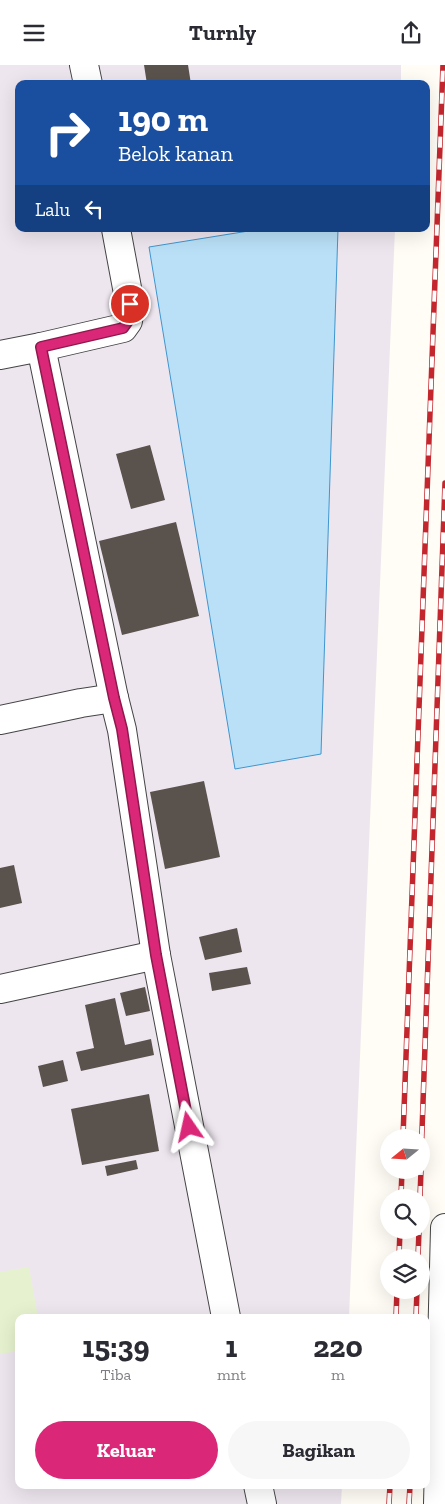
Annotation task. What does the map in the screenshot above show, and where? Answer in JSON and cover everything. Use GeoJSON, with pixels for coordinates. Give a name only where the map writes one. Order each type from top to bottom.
{"type":"FeatureCollection","features":[{"type":"Feature","properties":{"kind":"street"},"geometry":{"type":"LineString","coordinates":[[84,65],[87,80]]}},
{"type":"Feature","properties":{"kind":"street"},"geometry":{"type":"LineString","coordinates":[[0,355],[123,328],[128,321],[130,304],[117,232]]}},
{"type":"Feature","properties":{"kind":"street"},"geometry":{"type":"LineString","coordinates":[[41,347],[122,729],[156,955],[225,1314]]}},
{"type":"Feature","properties":{"kind":"street"},"geometry":{"type":"LineString","coordinates":[[0,720],[114,698]]}},
{"type":"Feature","properties":{"kind":"street"},"geometry":{"type":"LineString","coordinates":[[0,989],[156,955]]}},
{"type":"Feature","properties":{"kind":"street"},"geometry":{"type":"LineString","coordinates":[[438,1504],[445,1227]]}},
{"type":"Feature","properties":{"kind":"street"},"geometry":{"type":"LineString","coordinates":[[259,1489],[262,1504]]}},
{"type":"Feature","properties":{"kind":"shaded area"},"geometry":{"type":"Polygon","coordinates":[[[0,65],[401,65],[401,80],[15,80],[15,232],[395,232],[349,1314],[15,1314],[15,1489],[342,1489],[341,1504],[0,1504],[0,65]]]}},
{"type":"Feature","properties":{"kind":"green space"},"geometry":{"type":"Polygon","coordinates":[[[29,1267],[37,1314],[15,1314],[15,1352],[0,1354],[0,1272],[29,1267]]]}},
{"type":"Feature","properties":{"kind":"water"},"geometry":{"type":"Polygon","coordinates":[[[242,232],[338,232],[321,754],[235,769],[149,247],[242,232]]]}},
{"type":"Feature","properties":{"kind":"building"},"geometry":{"type":"Polygon","coordinates":[[[144,65],[188,65],[190,80],[146,80],[144,65]]]}},
{"type":"Feature","properties":{"kind":"building"},"geometry":{"type":"Polygon","coordinates":[[[150,445],[165,500],[131,509],[116,454],[150,445]]]}},
{"type":"Feature","properties":{"kind":"building"},"geometry":{"type":"Polygon","coordinates":[[[176,522],[199,616],[122,635],[99,541],[176,522]]]}},
{"type":"Feature","properties":{"kind":"building"},"geometry":{"type":"Polygon","coordinates":[[[204,781],[220,857],[165,869],[150,792],[204,781]]]}},
{"type":"Feature","properties":{"kind":"building"},"geometry":{"type":"Polygon","coordinates":[[[14,865],[22,903],[0,908],[0,868],[14,865]]]}},
{"type":"Feature","properties":{"kind":"building"},"geometry":{"type":"Polygon","coordinates":[[[237,928],[242,952],[205,960],[199,937],[237,928]]]}},
{"type":"Feature","properties":{"kind":"building"},"geometry":{"type":"Polygon","coordinates":[[[247,967],[251,984],[212,991],[209,973],[247,967]]]}},
{"type":"Feature","properties":{"kind":"building"},"geometry":{"type":"Polygon","coordinates":[[[145,987],[150,1011],[126,1016],[120,993],[145,987]]]}},
{"type":"Feature","properties":{"kind":"building"},"geometry":{"type":"Polygon","coordinates":[[[115,998],[125,1045],[151,1039],[154,1055],[81,1071],[76,1052],[94,1048],[85,1005],[115,998]]]}},
{"type":"Feature","properties":{"kind":"building"},"geometry":{"type":"Polygon","coordinates":[[[63,1060],[68,1081],[43,1087],[38,1066],[63,1060]]]}},
{"type":"Feature","properties":{"kind":"building"},"geometry":{"type":"Polygon","coordinates":[[[149,1094],[159,1151],[82,1165],[71,1109],[149,1094]]]}},
{"type":"Feature","properties":{"kind":"building"},"geometry":{"type":"Polygon","coordinates":[[[136,1160],[138,1169],[107,1176],[105,1166],[136,1160]]]}},
{"type":"Feature","properties":{"kind":"railway"},"geometry":{"type":"LineString","coordinates":[[403,1129],[443,65]]}},
{"type":"Feature","properties":{"kind":"railway"},"geometry":{"type":"LineString","coordinates":[[422,1129],[445,483]]}},
{"type":"Feature","properties":{"kind":"railway"},"geometry":{"type":"LineString","coordinates":[[401,1189],[402,1179]]}},
{"type":"Feature","properties":{"kind":"railway"},"geometry":{"type":"LineString","coordinates":[[420,1189],[421,1179]]}},
{"type":"Feature","properties":{"kind":"railway"},"geometry":{"type":"LineString","coordinates":[[399,1249],[400,1239]]}},
{"type":"Feature","properties":{"kind":"railway"},"geometry":{"type":"LineString","coordinates":[[418,1249],[419,1239]]}},
{"type":"Feature","properties":{"kind":"railway"},"geometry":{"type":"LineString","coordinates":[[396,1314],[397,1299]]}},
{"type":"Feature","properties":{"kind":"railway"},"geometry":{"type":"LineString","coordinates":[[416,1314],[417,1299]]}},
{"type":"Feature","properties":{"kind":"railway"},"geometry":{"type":"LineString","coordinates":[[389,1504],[390,1489]]}},
{"type":"Feature","properties":{"kind":"railway"},"geometry":{"type":"LineString","coordinates":[[409,1504],[410,1489]]}},
{"type":"Feature","properties":{"kind":"route"},"geometry":{"type":"LineString","coordinates":[[130,304],[128,321],[123,328],[41,347],[122,729],[156,955],[189,1127]]}}]}
